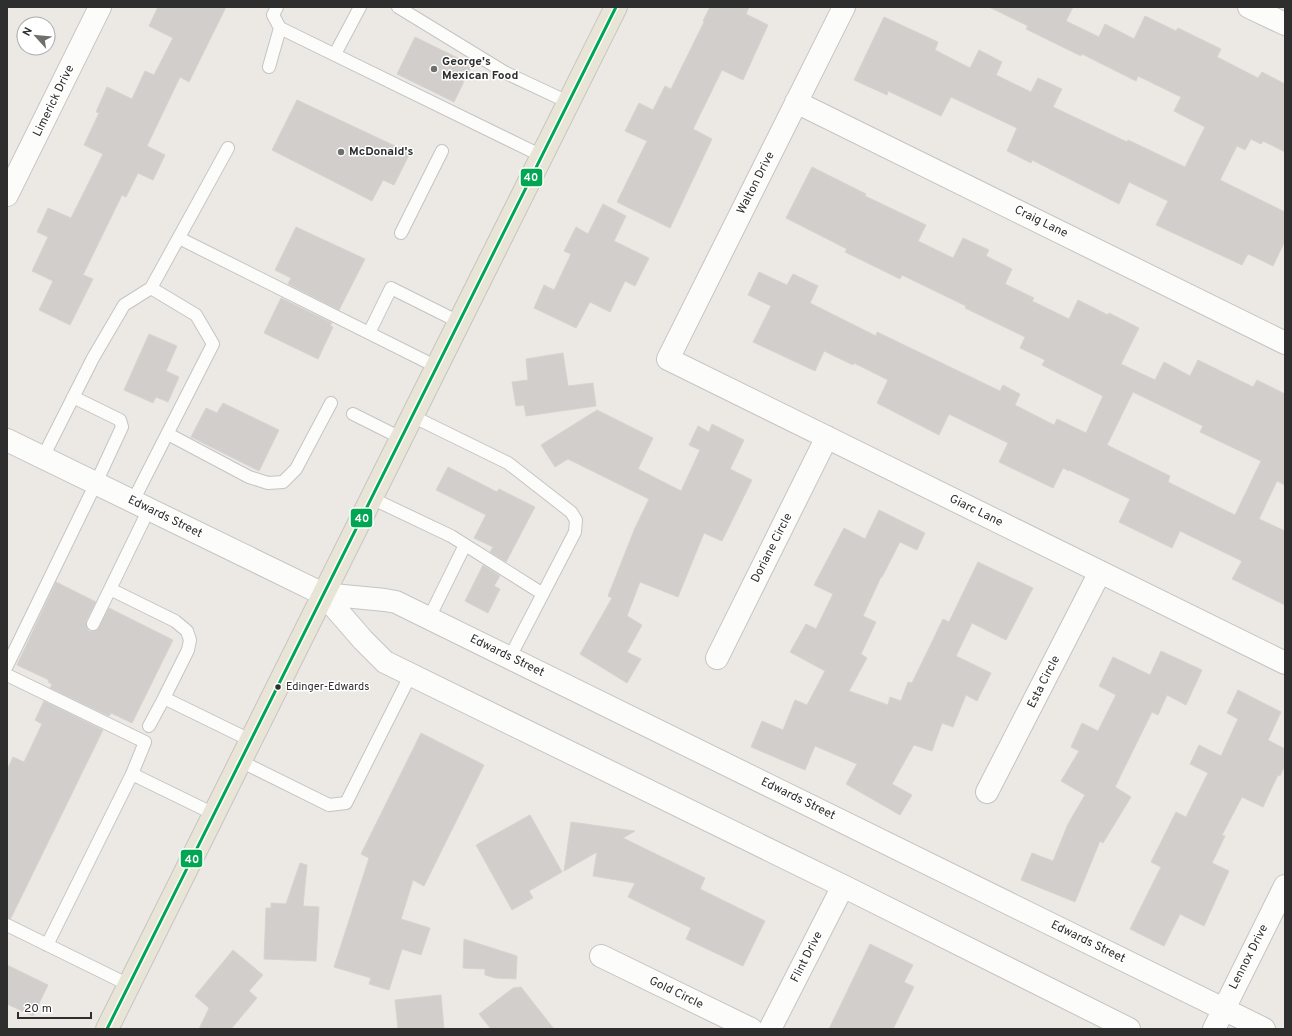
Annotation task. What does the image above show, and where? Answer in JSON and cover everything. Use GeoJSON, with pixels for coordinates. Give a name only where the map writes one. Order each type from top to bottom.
{"type":"FeatureCollection","features":[{"type":"Feature","properties":{"kind":"main road"},"geometry":{"type":"LineString","coordinates":[[107,1029],[616,7]]}},
{"type":"Feature","properties":{"kind":"street","name":"Limerick Drive"},"geometry":{"type":"LineString","coordinates":[[7,195],[100,7]]}},
{"type":"Feature","properties":{"kind":"street","name":"Walton Drive"},"geometry":{"type":"LineString","coordinates":[[668,359],[844,7]]}},
{"type":"Feature","properties":{"kind":"street"},"geometry":{"type":"LineString","coordinates":[[1249,7],[1285,24]]}},
{"type":"Feature","properties":{"kind":"street","name":"Craig Lane"},"geometry":{"type":"LineString","coordinates":[[796,102],[1285,343]]}},
{"type":"Feature","properties":{"kind":"street","name":"Giarc Lane"},"geometry":{"type":"LineString","coordinates":[[668,359],[1285,663]]}},
{"type":"Feature","properties":{"kind":"street","name":"Doriane Circle"},"geometry":{"type":"LineString","coordinates":[[717,658],[827,437]]}},
{"type":"Feature","properties":{"kind":"street","name":"Edwards Street"},"geometry":{"type":"LineString","coordinates":[[7,440],[323,594],[396,602],[1264,1029]]}},
{"type":"Feature","properties":{"kind":"street","name":"Esta Circle"},"geometry":{"type":"LineString","coordinates":[[987,792],[1100,572]]}},
{"type":"Feature","properties":{"kind":"street","name":"Edwards Street"},"geometry":{"type":"LineString","coordinates":[[323,594],[363,640],[385,662],[844,886],[1129,1029]]}},
{"type":"Feature","properties":{"kind":"street","name":"Flint Drive"},"geometry":{"type":"LineString","coordinates":[[770,1029],[844,886]]}},
{"type":"Feature","properties":{"kind":"street","name":"Lennox Drive"},"geometry":{"type":"LineString","coordinates":[[1214,1029],[1285,886]]}},
{"type":"Feature","properties":{"kind":"street","name":"Gold Circle"},"geometry":{"type":"LineString","coordinates":[[601,956],[751,1029]]}},
{"type":"Feature","properties":{"kind":"lane"},"geometry":{"type":"LineString","coordinates":[[278,7],[273,15],[280,28],[542,156]]}},
{"type":"Feature","properties":{"kind":"lane"},"geometry":{"type":"LineString","coordinates":[[335,54],[360,7]]}},
{"type":"Feature","properties":{"kind":"lane"},"geometry":{"type":"LineString","coordinates":[[398,7],[506,73],[568,102]]}},
{"type":"Feature","properties":{"kind":"lane"},"geometry":{"type":"LineString","coordinates":[[269,68],[280,28]]}},
{"type":"Feature","properties":{"kind":"lane"},"geometry":{"type":"LineString","coordinates":[[43,457],[93,358],[124,305],[151,288],[228,148]]}},
{"type":"Feature","properties":{"kind":"lane"},"geometry":{"type":"LineString","coordinates":[[401,233],[442,151]]}},
{"type":"Feature","properties":{"kind":"lane"},"geometry":{"type":"LineString","coordinates":[[179,238],[437,367]]}},
{"type":"Feature","properties":{"kind":"lane"},"geometry":{"type":"LineString","coordinates":[[93,624],[110,589],[168,434],[213,344],[196,314],[151,288]]}},
{"type":"Feature","properties":{"kind":"lane"},"geometry":{"type":"LineString","coordinates":[[369,333],[391,288],[459,322]]}},
{"type":"Feature","properties":{"kind":"lane"},"geometry":{"type":"LineString","coordinates":[[7,666],[122,427],[120,420],[73,397]]}},
{"type":"Feature","properties":{"kind":"lane"},"geometry":{"type":"LineString","coordinates":[[168,434],[249,477],[268,483],[282,482],[296,469],[331,403]]}},
{"type":"Feature","properties":{"kind":"lane"},"geometry":{"type":"LineString","coordinates":[[353,414],[401,438]]}},
{"type":"Feature","properties":{"kind":"lane"},"geometry":{"type":"LineString","coordinates":[[412,416],[508,464],[571,512],[576,520],[575,532],[510,657]]}},
{"type":"Feature","properties":{"kind":"lane"},"geometry":{"type":"LineString","coordinates":[[371,498],[451,536],[543,594]]}},
{"type":"Feature","properties":{"kind":"lane"},"geometry":{"type":"LineString","coordinates":[[429,618],[465,545]]}},
{"type":"Feature","properties":{"kind":"lane"},"geometry":{"type":"LineString","coordinates":[[110,589],[175,621],[187,631],[190,640],[188,650],[149,726]]}},
{"type":"Feature","properties":{"kind":"lane"},"geometry":{"type":"LineString","coordinates":[[240,761],[329,805],[346,803],[411,674]]}},
{"type":"Feature","properties":{"kind":"lane"},"geometry":{"type":"LineString","coordinates":[[7,675],[145,742],[132,774],[47,945]]}},
{"type":"Feature","properties":{"kind":"lane"},"geometry":{"type":"LineString","coordinates":[[164,698],[250,740]]}},
{"type":"Feature","properties":{"kind":"lane"},"geometry":{"type":"LineString","coordinates":[[132,774],[214,814]]}},
{"type":"Feature","properties":{"kind":"lane"},"geometry":{"type":"LineString","coordinates":[[7,925],[129,985]]}},
{"type":"Feature","properties":{"kind":"building"},"geometry":{"type":"Polygon","coordinates":[[[158,7],[226,7],[189,82],[180,77],[147,146],[165,155],[153,180],[138,173],[126,197],[122,195],[83,275],[93,279],[70,325],[39,310],[53,281],[32,271],[48,237],[37,232],[48,208],[71,218],[103,154],[84,145],[99,113],[96,112],[107,87],[132,99],[145,71],[154,75],[173,38],[149,26],[158,7]]]}},
{"type":"Feature","properties":{"kind":"building"},"geometry":{"type":"Polygon","coordinates":[[[710,7],[749,7],[746,14],[768,25],[743,80],[722,70],[693,129],[712,139],[670,228],[617,202],[647,141],[625,131],[639,103],[653,110],[665,86],[671,89],[710,7]]]}},
{"type":"Feature","properties":{"kind":"building"},"geometry":{"type":"Polygon","coordinates":[[[989,7],[1073,7],[1066,21],[1099,37],[1105,24],[1134,39],[1145,16],[1176,31],[1178,28],[1221,49],[1217,57],[1258,78],[1262,72],[1285,84],[1285,152],[1263,141],[1261,144],[1251,139],[1245,150],[1237,146],[1220,180],[1285,212],[1285,241],[1273,266],[1248,254],[1242,265],[1156,225],[1168,201],[1129,182],[1119,204],[1032,160],[1031,163],[1007,151],[1017,128],[951,97],[941,116],[888,91],[887,95],[854,80],[884,17],[938,42],[935,50],[970,68],[979,50],[1002,62],[996,75],[1031,92],[1038,78],[1062,89],[1053,107],[1127,142],[1128,140],[1185,167],[1205,127],[1174,111],[1181,97],[1138,76],[1136,81],[1082,54],[1081,56],[1026,29],[1028,26],[989,7]]]}},
{"type":"Feature","properties":{"kind":"building","name":"George's Mexican Food"},"geometry":{"type":"Polygon","coordinates":[[[415,37],[472,65],[454,102],[397,74],[415,37]]]}},
{"type":"Feature","properties":{"kind":"building","name":"McDonald's"},"geometry":{"type":"Polygon","coordinates":[[[297,100],[410,153],[394,185],[383,180],[372,201],[272,150],[297,100]]]}},
{"type":"Feature","properties":{"kind":"building"},"geometry":{"type":"Polygon","coordinates":[[[812,167],[866,194],[865,196],[926,225],[918,241],[953,258],[963,238],[989,250],[986,256],[1012,269],[1005,284],[1034,298],[1032,301],[1069,319],[1078,300],[1139,328],[1121,364],[1155,380],[1164,362],[1190,376],[1198,360],[1253,387],[1257,380],[1285,394],[1285,485],[1277,481],[1259,519],[1285,531],[1285,605],[1232,579],[1242,561],[1180,531],[1172,548],[1119,522],[1130,499],[1063,468],[1053,488],[999,462],[1008,443],[949,414],[939,435],[877,403],[888,380],[854,363],[853,365],[824,351],[815,371],[753,342],[771,306],[748,295],[759,272],[787,285],[793,274],[818,286],[810,303],[876,336],[877,332],[1000,391],[1003,385],[1020,394],[1015,405],[1054,425],[1057,419],[1086,433],[1103,396],[1042,365],[1045,360],[1020,348],[1025,337],[902,275],[900,279],[845,252],[847,249],[786,218],[812,167]],[[1133,392],[1107,445],[1170,476],[1168,482],[1235,515],[1261,461],[1200,432],[1203,426],[1133,392]]]}},
{"type":"Feature","properties":{"kind":"building"},"geometry":{"type":"Polygon","coordinates":[[[603,204],[626,216],[614,241],[649,258],[635,286],[625,281],[610,312],[590,302],[576,328],[534,308],[544,285],[554,290],[571,254],[564,251],[576,227],[588,234],[603,204]]]}},
{"type":"Feature","properties":{"kind":"building"},"geometry":{"type":"Polygon","coordinates":[[[296,227],[365,259],[339,310],[288,284],[291,278],[275,270],[296,227]]]}},
{"type":"Feature","properties":{"kind":"building"},"geometry":{"type":"Polygon","coordinates":[[[281,298],[332,323],[330,326],[333,327],[318,359],[264,333],[281,298]]]}},
{"type":"Feature","properties":{"kind":"building"},"geometry":{"type":"Polygon","coordinates":[[[149,334],[177,346],[166,371],[179,377],[168,402],[156,397],[153,403],[124,390],[149,334]]]}},
{"type":"Feature","properties":{"kind":"building"},"geometry":{"type":"Polygon","coordinates":[[[563,353],[568,386],[593,383],[596,406],[526,416],[524,405],[516,406],[512,382],[528,380],[526,359],[563,353]]]}},
{"type":"Feature","properties":{"kind":"building"},"geometry":{"type":"Polygon","coordinates":[[[223,403],[279,430],[259,471],[191,437],[206,408],[217,413],[223,403]]]}},
{"type":"Feature","properties":{"kind":"building"},"geometry":{"type":"Polygon","coordinates":[[[597,410],[653,438],[638,469],[681,491],[700,450],[689,445],[698,426],[709,432],[712,424],[744,440],[730,469],[752,480],[722,541],[704,533],[678,597],[640,582],[627,616],[642,625],[627,652],[641,659],[627,683],[580,654],[612,598],[608,596],[635,528],[649,499],[568,459],[555,467],[541,445],[597,410]]]}},
{"type":"Feature","properties":{"kind":"building"},"geometry":{"type":"Polygon","coordinates":[[[448,467],[497,492],[499,489],[535,507],[506,562],[490,552],[493,547],[474,538],[486,515],[436,490],[448,467]]]}},
{"type":"Feature","properties":{"kind":"building"},"geometry":{"type":"Polygon","coordinates":[[[879,510],[925,533],[917,550],[900,542],[881,577],[863,616],[876,622],[861,654],[867,658],[849,691],[888,705],[890,697],[901,701],[908,682],[912,683],[943,619],[949,622],[978,562],[1033,588],[1006,640],[972,623],[956,656],[991,673],[977,701],[966,695],[953,727],[942,723],[932,751],[914,745],[892,784],[912,795],[900,815],[846,784],[857,764],[815,746],[805,770],[751,747],[762,721],[783,730],[795,700],[807,705],[825,671],[790,652],[806,624],[816,629],[833,594],[814,585],[844,528],[865,539],[879,510]]]}},
{"type":"Feature","properties":{"kind":"building"},"geometry":{"type":"Polygon","coordinates":[[[483,565],[500,576],[494,586],[500,589],[488,613],[465,601],[483,565]]]}},
{"type":"Feature","properties":{"kind":"building"},"geometry":{"type":"Polygon","coordinates":[[[56,582],[96,602],[86,621],[89,631],[97,630],[109,608],[173,640],[132,723],[111,713],[109,716],[50,688],[52,684],[48,682],[49,680],[17,665],[56,582]]]}},
{"type":"Feature","properties":{"kind":"building"},"geometry":{"type":"Polygon","coordinates":[[[1161,651],[1202,670],[1186,705],[1167,695],[1158,715],[1152,712],[1115,787],[1131,797],[1103,843],[1100,841],[1075,902],[1021,880],[1032,853],[1053,861],[1068,824],[1085,795],[1061,781],[1079,751],[1071,747],[1082,723],[1098,731],[1116,695],[1099,686],[1113,657],[1150,675],[1161,651]]]}},
{"type":"Feature","properties":{"kind":"building"},"geometry":{"type":"Polygon","coordinates":[[[1238,690],[1281,712],[1268,740],[1285,749],[1285,765],[1280,776],[1278,775],[1263,807],[1242,797],[1222,835],[1225,836],[1212,863],[1229,871],[1204,926],[1180,914],[1164,946],[1130,929],[1161,867],[1151,862],[1176,812],[1186,817],[1208,773],[1190,764],[1199,745],[1221,756],[1238,719],[1227,713],[1238,690]]]}},
{"type":"Feature","properties":{"kind":"building"},"geometry":{"type":"Polygon","coordinates":[[[44,701],[103,730],[11,918],[7,918],[7,770],[13,757],[24,762],[42,724],[35,720],[44,701]]]}},
{"type":"Feature","properties":{"kind":"building"},"geometry":{"type":"Polygon","coordinates":[[[421,733],[484,765],[424,886],[413,880],[401,919],[430,928],[421,955],[402,949],[389,990],[369,984],[371,978],[334,967],[369,858],[361,854],[421,733]]]}},
{"type":"Feature","properties":{"kind":"building"},"geometry":{"type":"Polygon","coordinates":[[[530,815],[562,872],[529,891],[533,898],[512,910],[476,845],[530,815]]]}},
{"type":"Feature","properties":{"kind":"building"},"geometry":{"type":"Polygon","coordinates":[[[571,822],[635,831],[623,838],[705,878],[700,889],[765,921],[743,966],[686,939],[691,928],[628,897],[635,883],[593,876],[597,852],[564,871],[571,822]]]}},
{"type":"Feature","properties":{"kind":"building"},"geometry":{"type":"Polygon","coordinates":[[[300,863],[307,865],[303,906],[319,907],[316,961],[264,959],[266,908],[271,908],[271,903],[286,904],[300,863]]]}},
{"type":"Feature","properties":{"kind":"building"},"geometry":{"type":"Polygon","coordinates":[[[464,939],[517,956],[516,979],[495,978],[485,975],[485,969],[463,968],[464,939]]]}},
{"type":"Feature","properties":{"kind":"building"},"geometry":{"type":"Polygon","coordinates":[[[870,944],[913,965],[904,982],[914,987],[893,1029],[829,1029],[870,944]]]}},
{"type":"Feature","properties":{"kind":"building"},"geometry":{"type":"Polygon","coordinates":[[[233,950],[263,975],[249,991],[257,998],[231,1029],[199,1029],[209,1008],[195,996],[233,950]]]}},
{"type":"Feature","properties":{"kind":"building"},"geometry":{"type":"Polygon","coordinates":[[[7,965],[48,985],[33,1016],[7,1004],[7,965]]]}},
{"type":"Feature","properties":{"kind":"building"},"geometry":{"type":"Polygon","coordinates":[[[521,987],[554,1029],[491,1029],[479,1014],[513,988],[521,987]]]}},
{"type":"Feature","properties":{"kind":"building"},"geometry":{"type":"Polygon","coordinates":[[[441,995],[444,1029],[398,1029],[395,1000],[441,995]]]}},
{"type":"Feature","properties":{"kind":"transit line","name":"40"},"geometry":{"type":"LineString","coordinates":[[107,1029],[616,7]]}},
{"type":"Feature","properties":{"kind":"place","name":"George's Mexican Food"},"geometry":{"type":"Point","coordinates":[434,69]}},
{"type":"Feature","properties":{"kind":"place","name":"McDonald's"},"geometry":{"type":"Point","coordinates":[341,152]}},
{"type":"Feature","properties":{"kind":"place","name":"Edinger-Edwards"},"geometry":{"type":"Point","coordinates":[278,687]}}]}
